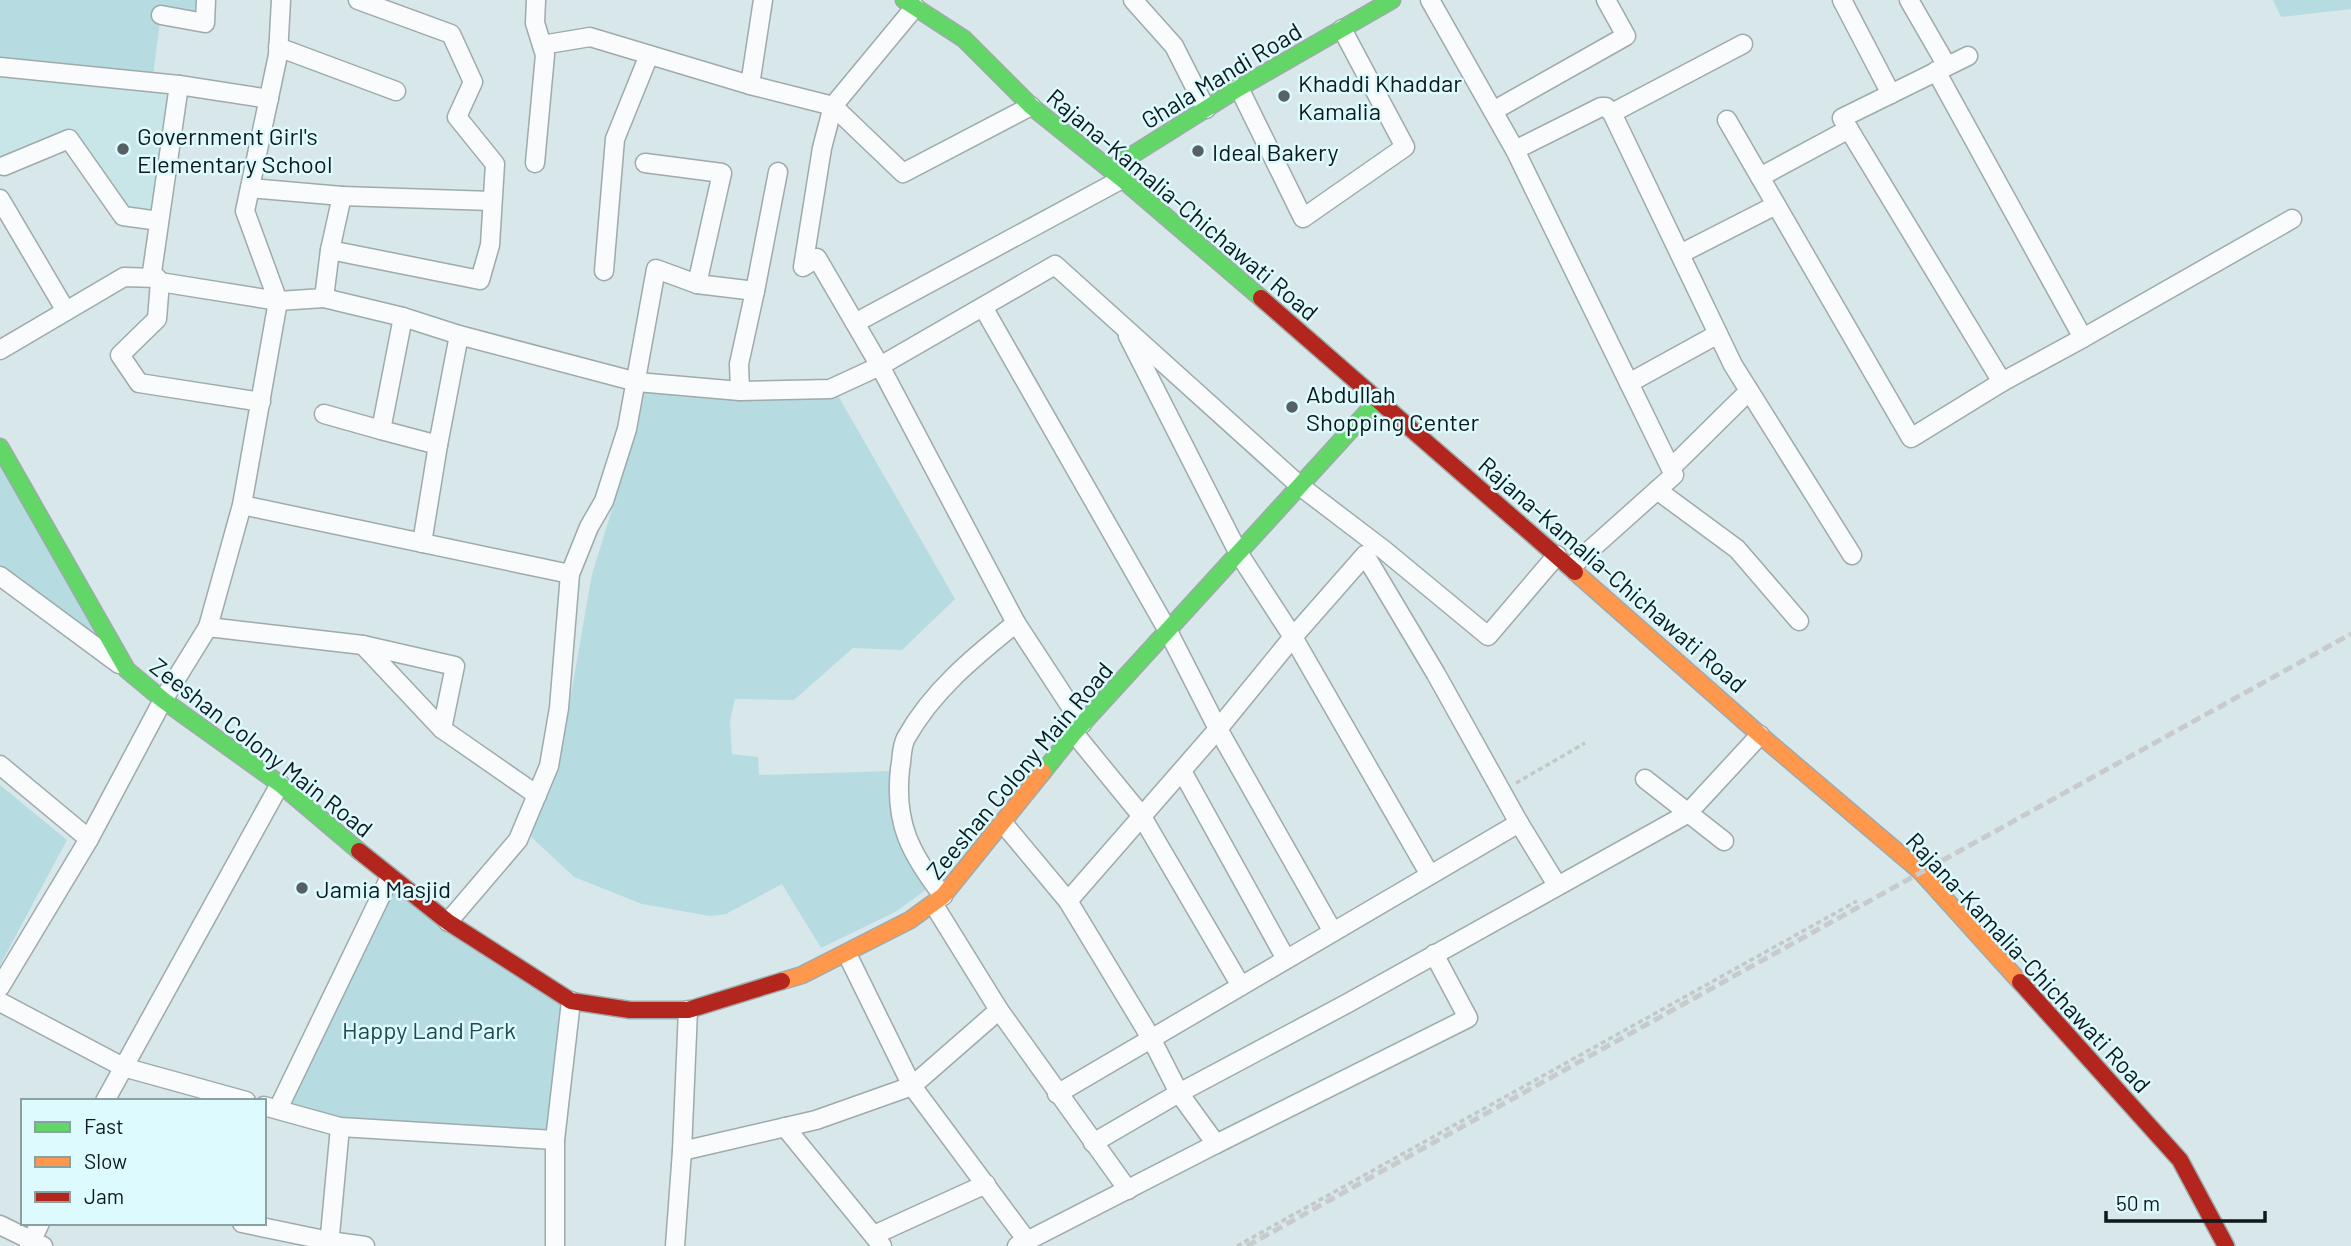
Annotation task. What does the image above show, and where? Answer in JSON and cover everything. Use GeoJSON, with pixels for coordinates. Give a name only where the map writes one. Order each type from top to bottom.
{"type":"FeatureCollection","features":[{"type":"Feature","properties":{"kind":"street"},"geometry":{"type":"LineString","coordinates":[[161,15],[205,23],[206,0]]}},
{"type":"Feature","properties":{"kind":"street"},"geometry":{"type":"LineString","coordinates":[[0,987],[89,839],[163,699],[208,627],[242,505],[278,301],[245,211],[278,47],[281,0]]}},
{"type":"Feature","properties":{"kind":"street"},"geometry":{"type":"LineString","coordinates":[[330,250],[480,280],[490,245],[495,164],[457,117],[473,82],[452,34],[390,5],[358,0]]}},
{"type":"Feature","properties":{"kind":"street"},"geometry":{"type":"LineString","coordinates":[[535,163],[545,55],[535,23],[537,0]]}},
{"type":"Feature","properties":{"kind":"street"},"geometry":{"type":"LineString","coordinates":[[750,85],[763,0]]}},
{"type":"Feature","properties":{"kind":"street"},"geometry":{"type":"LineString","coordinates":[[941,0],[916,8],[833,106],[822,148],[803,267],[817,258],[880,366],[1016,623],[1078,728],[1142,815],[1241,986]]}},
{"type":"Feature","properties":{"kind":"street"},"geometry":{"type":"LineString","coordinates":[[1132,0],[1174,46],[1206,109]]}},
{"type":"Feature","properties":{"kind":"street","name":"Ghala Mandi Road"},"geometry":{"type":"LineString","coordinates":[[1116,174],[1239,88],[1392,0]]}},
{"type":"Feature","properties":{"kind":"street"},"geometry":{"type":"LineString","coordinates":[[1430,0],[1515,150],[1674,475],[1571,567]]}},
{"type":"Feature","properties":{"kind":"street"},"geometry":{"type":"LineString","coordinates":[[1493,111],[1626,36],[1606,0]]}},
{"type":"Feature","properties":{"kind":"street"},"geometry":{"type":"LineString","coordinates":[[1842,0],[1891,94]]}},
{"type":"Feature","properties":{"kind":"street"},"geometry":{"type":"LineString","coordinates":[[1909,0],[2082,338]]}},
{"type":"Feature","properties":{"kind":"street","name":"Rajana-Kamalia-Chichawati Road"},"geometry":{"type":"LineString","coordinates":[[916,8],[964,39],[1031,106],[1116,174],[1379,399],[1920,872],[2180,1160],[2226,1246]]}},
{"type":"Feature","properties":{"kind":"street"},"geometry":{"type":"LineString","coordinates":[[1239,88],[1303,218],[1405,148],[1342,29]]}},
{"type":"Feature","properties":{"kind":"street"},"geometry":{"type":"LineString","coordinates":[[542,46],[590,37],[750,85],[833,106],[903,173],[1031,106]]}},
{"type":"Feature","properties":{"kind":"street"},"geometry":{"type":"LineString","coordinates":[[1612,113],[1743,44]]}},
{"type":"Feature","properties":{"kind":"street"},"geometry":{"type":"LineString","coordinates":[[278,47],[396,90]]}},
{"type":"Feature","properties":{"kind":"street"},"geometry":{"type":"LineString","coordinates":[[604,271],[615,139],[649,55]]}},
{"type":"Feature","properties":{"kind":"street"},"geometry":{"type":"LineString","coordinates":[[1968,56],[1842,118],[2002,382]]}},
{"type":"Feature","properties":{"kind":"street"},"geometry":{"type":"LineString","coordinates":[[0,67],[179,85],[269,99]]}},
{"type":"Feature","properties":{"kind":"street"},"geometry":{"type":"LineString","coordinates":[[179,85],[152,272],[159,280],[156,319],[120,355],[139,383],[261,402]]}},
{"type":"Feature","properties":{"kind":"street"},"geometry":{"type":"LineString","coordinates":[[1515,150],[1601,107],[1606,107],[1612,113],[1733,365],[1852,555]]}},
{"type":"Feature","properties":{"kind":"street"},"geometry":{"type":"LineString","coordinates":[[1727,120],[1911,438],[2002,382],[2292,219]]}},
{"type":"Feature","properties":{"kind":"street"},"geometry":{"type":"LineString","coordinates":[[1760,177],[1849,130]]}},
{"type":"Feature","properties":{"kind":"street"},"geometry":{"type":"LineString","coordinates":[[1,164],[69,139],[123,216],[159,221]]}},
{"type":"Feature","properties":{"kind":"street"},"geometry":{"type":"LineString","coordinates":[[645,163],[722,173],[697,284]]}},
{"type":"Feature","properties":{"kind":"street"},"geometry":{"type":"LineString","coordinates":[[740,391],[739,364],[778,172]]}},
{"type":"Feature","properties":{"kind":"street"},"geometry":{"type":"LineString","coordinates":[[855,323],[1116,174]]}},
{"type":"Feature","properties":{"kind":"street"},"geometry":{"type":"LineString","coordinates":[[250,188],[342,196],[492,201]]}},
{"type":"Feature","properties":{"kind":"street"},"geometry":{"type":"LineString","coordinates":[[324,298],[330,250],[342,196]]}},
{"type":"Feature","properties":{"kind":"street"},"geometry":{"type":"LineString","coordinates":[[0,199],[66,311]]}},
{"type":"Feature","properties":{"kind":"street"},"geometry":{"type":"LineString","coordinates":[[1680,254],[1776,205]]}},
{"type":"Feature","properties":{"kind":"street"},"geometry":{"type":"LineString","coordinates":[[0,349],[124,277],[159,280],[278,301],[324,298],[403,317],[459,335],[637,382],[740,391],[830,389],[880,366],[1055,265],[1370,549],[1488,636],[1557,555]]}},
{"type":"Feature","properties":{"kind":"street"},"geometry":{"type":"LineString","coordinates":[[448,922],[518,840],[549,765],[558,708],[570,575],[589,527],[604,501],[627,429],[656,269],[697,284],[755,291]]}},
{"type":"Feature","properties":{"kind":"street"},"geometry":{"type":"LineString","coordinates":[[983,307],[1168,631],[1218,729],[1333,932]]}},
{"type":"Feature","properties":{"kind":"street"},"geometry":{"type":"LineString","coordinates":[[381,430],[403,317]]}},
{"type":"Feature","properties":{"kind":"street"},"geometry":{"type":"LineString","coordinates":[[1123,327],[1238,554],[1293,637],[1430,875]]}},
{"type":"Feature","properties":{"kind":"street"},"geometry":{"type":"LineString","coordinates":[[1629,383],[1718,334]]}},
{"type":"Feature","properties":{"kind":"street"},"geometry":{"type":"LineString","coordinates":[[422,543],[459,335]]}},
{"type":"Feature","properties":{"kind":"street"},"geometry":{"type":"LineString","coordinates":[[1671,468],[1749,391]]}},
{"type":"Feature","properties":{"kind":"street","name":"Zeeshan Colony Main Road"},"geometry":{"type":"LineString","coordinates":[[0,447],[127,670],[280,784],[448,922],[571,1001],[630,1010],[688,1010],[802,975],[910,920],[939,900],[1078,728],[1379,399]]}},
{"type":"Feature","properties":{"kind":"street"},"geometry":{"type":"LineString","coordinates":[[324,414],[438,445]]}},
{"type":"Feature","properties":{"kind":"street"},"geometry":{"type":"LineString","coordinates":[[1657,490],[1737,550],[1799,621]]}},
{"type":"Feature","properties":{"kind":"street"},"geometry":{"type":"LineString","coordinates":[[242,505],[570,575]]}},
{"type":"Feature","properties":{"kind":"street"},"geometry":{"type":"LineString","coordinates":[[1068,901],[1370,549]]}},
{"type":"Feature","properties":{"kind":"street"},"geometry":{"type":"LineString","coordinates":[[1370,549],[1436,674],[1519,823],[1557,885]]}},
{"type":"Feature","properties":{"kind":"street"},"geometry":{"type":"LineString","coordinates":[[0,576],[127,670]]}},
{"type":"Feature","properties":{"kind":"street"},"geometry":{"type":"LineString","coordinates":[[1016,623],[975,656],[934,697],[904,741],[899,785],[905,836],[999,1010],[1128,1190]]}},
{"type":"Feature","properties":{"kind":"street"},"geometry":{"type":"LineString","coordinates":[[208,627],[363,645],[455,666],[442,729]]}},
{"type":"Feature","properties":{"kind":"street"},"geometry":{"type":"LineString","coordinates":[[363,645],[442,729],[537,795]]}},
{"type":"Feature","properties":{"kind":"street"},"geometry":{"type":"LineString","coordinates":[[1093,1143],[1687,814],[1760,734]]}},
{"type":"Feature","properties":{"kind":"street"},"geometry":{"type":"LineString","coordinates":[[0,765],[89,839]]}},
{"type":"Feature","properties":{"kind":"street"},"geometry":{"type":"LineString","coordinates":[[1182,771],[1286,959]]}},
{"type":"Feature","properties":{"kind":"street"},"geometry":{"type":"LineString","coordinates":[[1646,779],[1724,841]]}},
{"type":"Feature","properties":{"kind":"street"},"geometry":{"type":"LineString","coordinates":[[105,1099],[280,784]]}},
{"type":"Feature","properties":{"kind":"street"},"geometry":{"type":"LineString","coordinates":[[1003,823],[1068,901],[1151,1038],[1179,1093],[1216,1144]]}},
{"type":"Feature","properties":{"kind":"street"},"geometry":{"type":"LineString","coordinates":[[1057,1094],[1519,823]]}},
{"type":"Feature","properties":{"kind":"street"},"geometry":{"type":"LineString","coordinates":[[390,877],[271,1108],[340,1127],[555,1140]]}},
{"type":"Feature","properties":{"kind":"street"},"geometry":{"type":"LineString","coordinates":[[847,954],[912,1086],[986,1184],[1023,1244],[1468,1018],[1434,954]]}},
{"type":"Feature","properties":{"kind":"street"},"geometry":{"type":"LineString","coordinates":[[555,1246],[555,1140],[571,1001]]}},
{"type":"Feature","properties":{"kind":"street"},"geometry":{"type":"LineString","coordinates":[[0,1002],[123,1067],[239,1099]]}},
{"type":"Feature","properties":{"kind":"street"},"geometry":{"type":"LineString","coordinates":[[675,1246],[688,1010]]}},
{"type":"Feature","properties":{"kind":"street"},"geometry":{"type":"LineString","coordinates":[[682,1151],[816,1120],[912,1086],[999,1010]]}},
{"type":"Feature","properties":{"kind":"street"},"geometry":{"type":"LineString","coordinates":[[329,1244],[340,1127]]}},
{"type":"Feature","properties":{"kind":"street"},"geometry":{"type":"LineString","coordinates":[[785,1127],[878,1241],[986,1184]]}},
{"type":"Feature","properties":{"kind":"street"},"geometry":{"type":"LineString","coordinates":[[0,1225],[35,1245],[40,1225]]}},
{"type":"Feature","properties":{"kind":"street"},"geometry":{"type":"LineString","coordinates":[[250,1225],[329,1244],[365,1246]]}},
{"type":"Feature","properties":{"kind":"path"},"geometry":{"type":"LineString","coordinates":[[1502,792],[1585,743]]}},
{"type":"Feature","properties":{"kind":"path"},"geometry":{"type":"LineString","coordinates":[[1237,1246],[1857,901]]}},
{"type":"Feature","properties":{"kind":"shaded area","name":"Government Girl's Elementary School"},"geometry":{"type":"Polygon","coordinates":[[[0,67],[179,85],[159,221],[123,216],[69,139],[4,166],[0,158],[0,67]]]}},
{"type":"Feature","properties":{"kind":"green space"},"geometry":{"type":"Polygon","coordinates":[[[0,0],[206,0],[205,23],[161,15],[152,82],[0,67],[0,0]]]}},
{"type":"Feature","properties":{"kind":"green space"},"geometry":{"type":"Polygon","coordinates":[[[2273,0],[2351,0],[2351,9],[2281,17],[2273,0]]]}},
{"type":"Feature","properties":{"kind":"green space"},"geometry":{"type":"Polygon","coordinates":[[[645,389],[744,401],[837,394],[955,599],[902,650],[853,648],[794,700],[735,699],[730,722],[732,754],[758,757],[759,775],[892,771],[927,889],[897,911],[821,948],[782,884],[726,914],[710,916],[642,904],[574,877],[528,834],[548,796],[558,769],[592,574],[645,389]]]}},
{"type":"Feature","properties":{"kind":"green space"},"geometry":{"type":"Polygon","coordinates":[[[0,447],[127,670],[0,576],[0,447]]]}},
{"type":"Feature","properties":{"kind":"green space"},"geometry":{"type":"Polygon","coordinates":[[[0,785],[67,840],[0,965],[0,785]]]}},
{"type":"Feature","properties":{"kind":"green space","name":"Happy Land Park"},"geometry":{"type":"Polygon","coordinates":[[[390,877],[571,1001],[555,1135],[340,1127],[278,1109],[390,877]]]}},
{"type":"Feature","properties":{"kind":"railway"},"geometry":{"type":"LineString","coordinates":[[1247,1246],[2351,634]]}},
{"type":"Feature","properties":{"kind":"traffic: fast"},"geometry":{"type":"LineString","coordinates":[[904,0],[964,39],[1031,106],[1122,179],[1261,298]]}},
{"type":"Feature","properties":{"kind":"traffic: fast"},"geometry":{"type":"LineString","coordinates":[[1110,169],[1239,88],[1392,0]]}},
{"type":"Feature","properties":{"kind":"traffic: fast"},"geometry":{"type":"LineString","coordinates":[[1043,772],[1074,733],[1379,399]]}},
{"type":"Feature","properties":{"kind":"traffic: fast"},"geometry":{"type":"LineString","coordinates":[[0,447],[127,670],[163,700],[280,784],[359,851]]}},
{"type":"Feature","properties":{"kind":"traffic: slow"},"geometry":{"type":"LineString","coordinates":[[1575,572],[1920,871],[2020,982]]}},
{"type":"Feature","properties":{"kind":"traffic: slow"},"geometry":{"type":"LineString","coordinates":[[782,981],[802,975],[910,920],[943,896],[1043,772]]}},
{"type":"Feature","properties":{"kind":"traffic: jam"},"geometry":{"type":"LineString","coordinates":[[1261,298],[1575,572]]}},
{"type":"Feature","properties":{"kind":"traffic: jam"},"geometry":{"type":"LineString","coordinates":[[359,851],[448,922],[571,1001],[630,1010],[688,1010],[782,981]]}},
{"type":"Feature","properties":{"kind":"traffic: jam"},"geometry":{"type":"LineString","coordinates":[[2020,982],[2180,1160],[2226,1246]]}},
{"type":"Feature","properties":{"kind":"place","name":"Khaddi Khaddar Kamalia"},"geometry":{"type":"Point","coordinates":[1284,96]}},
{"type":"Feature","properties":{"kind":"place","name":"Government Girl's Elementary School"},"geometry":{"type":"Point","coordinates":[123,149]}},
{"type":"Feature","properties":{"kind":"place","name":"Ideal Bakery"},"geometry":{"type":"Point","coordinates":[1198,151]}},
{"type":"Feature","properties":{"kind":"place","name":"Abdullah Shopping Center"},"geometry":{"type":"Point","coordinates":[1292,407]}},
{"type":"Feature","properties":{"kind":"place","name":"Jamia Masjid"},"geometry":{"type":"Point","coordinates":[302,888]}}]}
